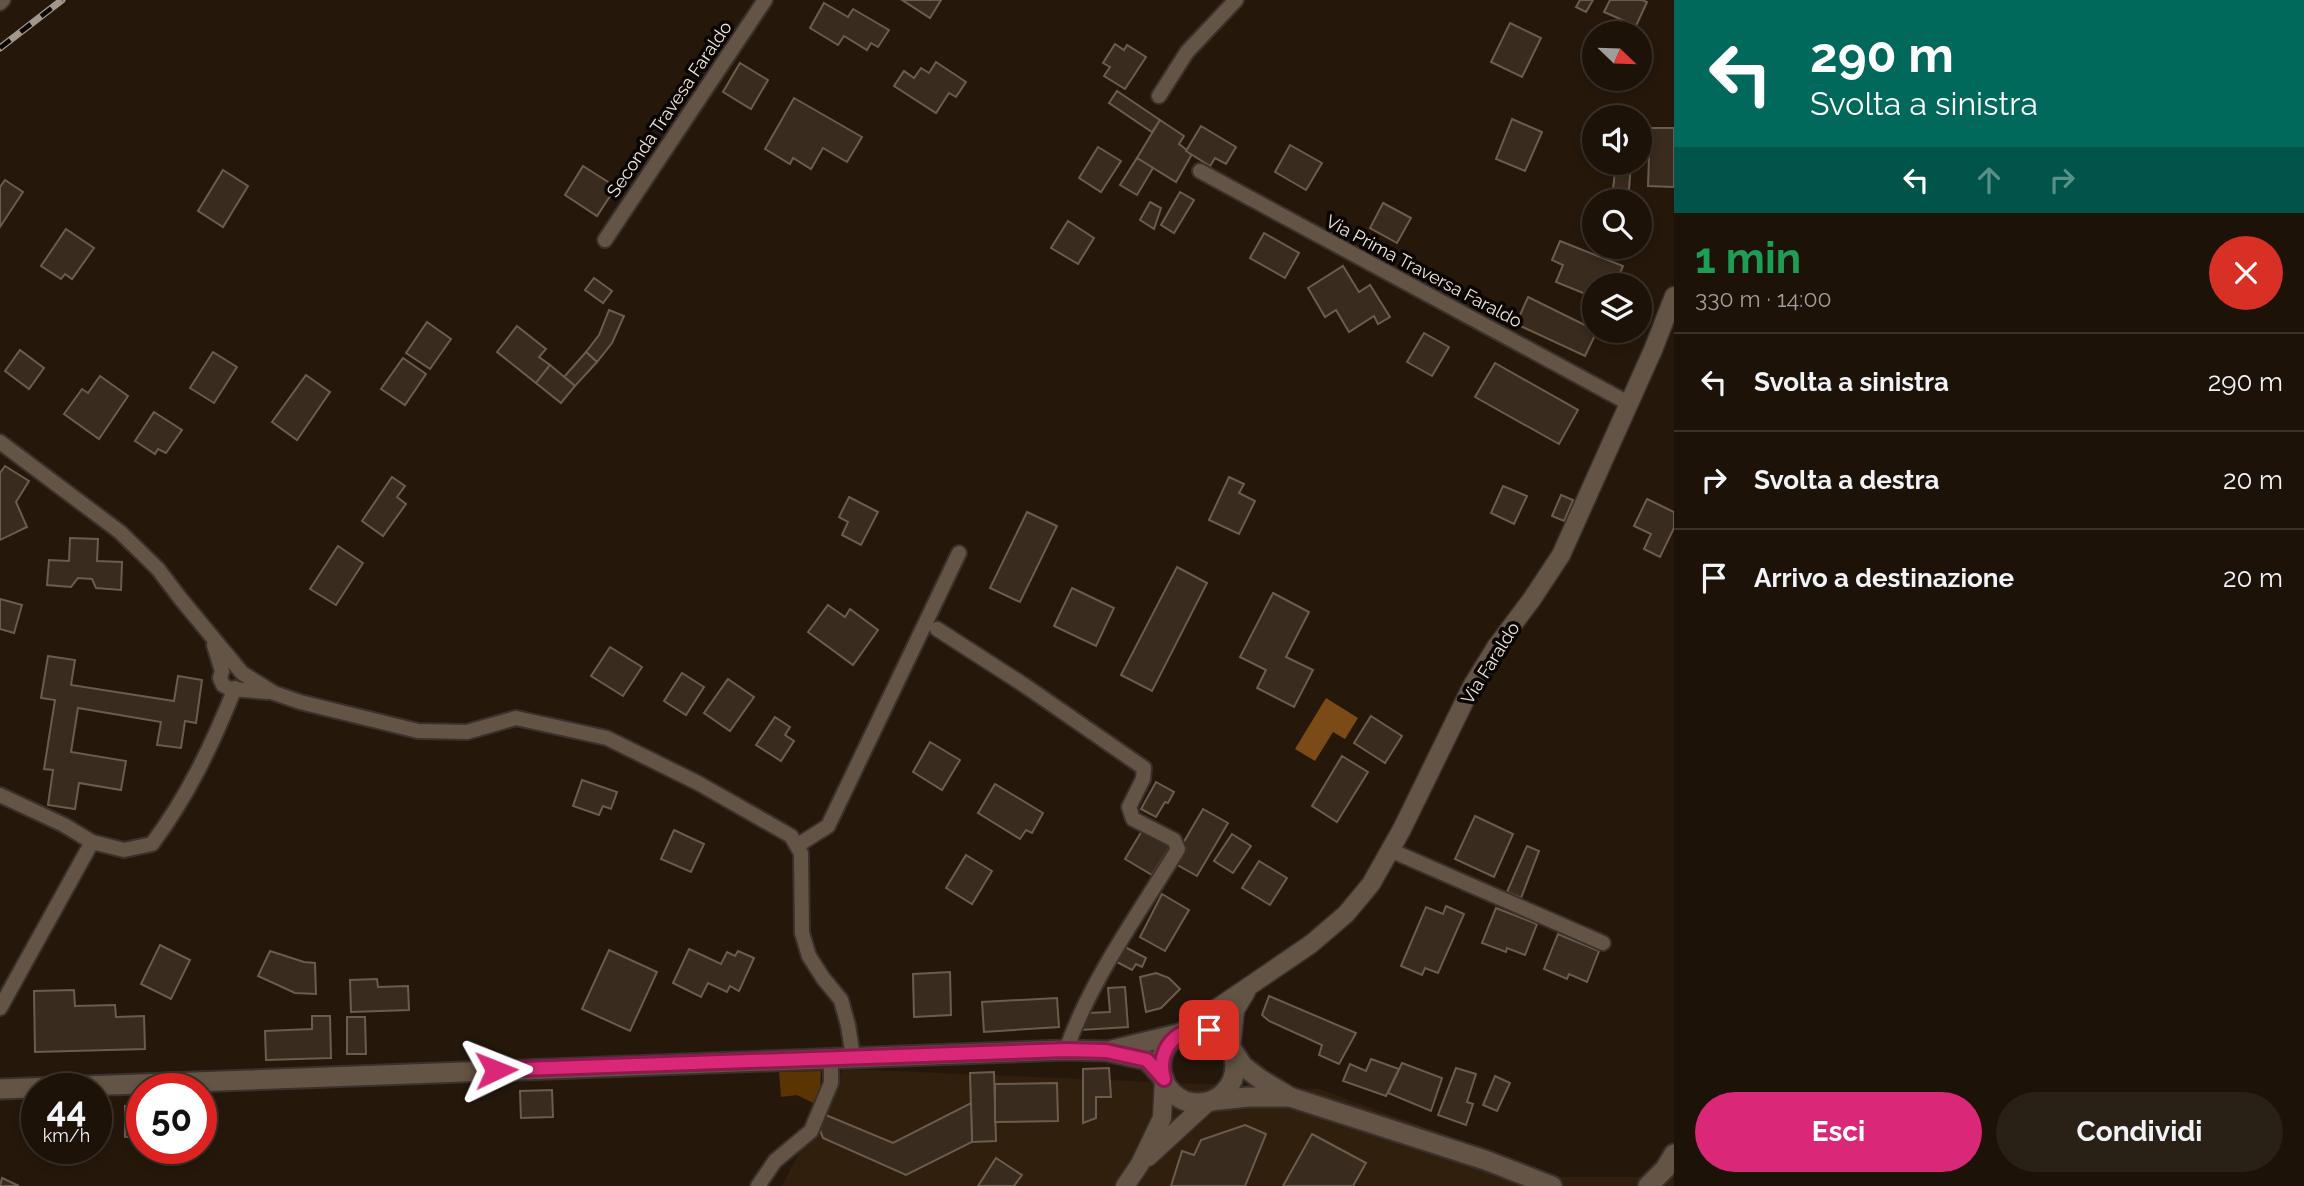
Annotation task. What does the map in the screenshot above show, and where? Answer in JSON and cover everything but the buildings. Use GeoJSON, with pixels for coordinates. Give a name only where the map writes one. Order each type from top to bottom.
{"type":"FeatureCollection","features":[{"type":"Feature","properties":{"kind":"main road"},"geometry":{"type":"LineString","coordinates":[[1106,1051],[1192,1029],[1209,1030],[1222,1037],[1243,1066],[1259,1080],[1290,1097],[1485,1160],[1552,1186]]}},
{"type":"Feature","properties":{"kind":"main road"},"geometry":{"type":"LineString","coordinates":[[1164,1079],[1161,1063],[1164,1051],[1179,1034]]}},
{"type":"Feature","properties":{"kind":"main road"},"geometry":{"type":"LineString","coordinates":[[1209,1101],[1221,1095],[1232,1081],[1235,1063],[1231,1048]]}},
{"type":"Feature","properties":{"kind":"main road"},"geometry":{"type":"LineString","coordinates":[[0,1089],[1066,1050],[1106,1051],[1147,1060],[1171,1091],[1191,1102],[1248,1097],[1290,1097]]}},
{"type":"Feature","properties":{"kind":"main road"},"geometry":{"type":"LineString","coordinates":[[1648,1186],[1665,1169],[1674,1154]]}},
{"type":"Feature","properties":{"kind":"street","name":"Seconda Travesa Faraldo"},"geometry":{"type":"LineString","coordinates":[[605,240],[765,0]]}},
{"type":"Feature","properties":{"kind":"street"},"geometry":{"type":"LineString","coordinates":[[1158,96],[1187,52],[1236,0]]}},
{"type":"Feature","properties":{"kind":"street","name":"Via Prima Traversa Faraldo"},"geometry":{"type":"LineString","coordinates":[[1200,171],[1630,404]]}},
{"type":"Feature","properties":{"kind":"street","name":"Via Faraldo"},"geometry":{"type":"LineString","coordinates":[[1179,1034],[1301,952],[1346,914],[1371,884],[1472,686],[1496,647],[1562,555],[1630,404],[1674,296]]}},
{"type":"Feature","properties":{"kind":"street"},"geometry":{"type":"LineString","coordinates":[[0,442],[120,532],[159,569],[239,670],[274,693]]}},
{"type":"Feature","properties":{"kind":"street"},"geometry":{"type":"LineString","coordinates":[[797,845],[828,826],[959,553]]}},
{"type":"Feature","properties":{"kind":"street"},"geometry":{"type":"LineString","coordinates":[[937,629],[1024,685],[1143,768],[1143,779],[1129,807],[1133,819],[1174,841],[1178,849],[1105,965],[1078,1017],[1066,1050]]}},
{"type":"Feature","properties":{"kind":"street"},"geometry":{"type":"LineString","coordinates":[[212,637],[229,683]]}},
{"type":"Feature","properties":{"kind":"street"},"geometry":{"type":"LineString","coordinates":[[0,795],[64,825],[92,842],[124,850],[152,844],[177,811],[214,740],[229,683],[228,667],[239,670]]}},
{"type":"Feature","properties":{"kind":"street"},"geometry":{"type":"LineString","coordinates":[[229,683],[418,731],[467,732],[516,718],[607,738],[698,783],[791,836],[801,853],[802,933],[809,956],[822,978],[841,1000],[849,1026],[853,1057]]}},
{"type":"Feature","properties":{"kind":"street"},"geometry":{"type":"LineString","coordinates":[[0,1008],[92,842]]}},
{"type":"Feature","properties":{"kind":"street"},"geometry":{"type":"LineString","coordinates":[[1390,850],[1603,943]]}},
{"type":"Feature","properties":{"kind":"street"},"geometry":{"type":"LineString","coordinates":[[1231,1048],[1235,1010],[1248,987]]}},
{"type":"Feature","properties":{"kind":"street"},"geometry":{"type":"LineString","coordinates":[[758,1186],[775,1161],[811,1131],[831,1083],[831,1057]]}},
{"type":"Feature","properties":{"kind":"street"},"geometry":{"type":"LineString","coordinates":[[1125,1186],[1140,1164],[1162,1118],[1164,1079]]}},
{"type":"Feature","properties":{"kind":"street"},"geometry":{"type":"LineString","coordinates":[[1140,1164],[1209,1101]]}},
{"type":"Feature","properties":{"kind":"shaded area"},"geometry":{"type":"Polygon","coordinates":[[[1326,698],[1358,718],[1345,739],[1333,732],[1315,761],[1295,749],[1326,698]]]}},
{"type":"Feature","properties":{"kind":"shaded area"},"geometry":{"type":"Polygon","coordinates":[[[843,1069],[1319,1089],[1561,1177],[1637,1177],[1674,1167],[1674,1186],[782,1186],[843,1069]]]}},
{"type":"Feature","properties":{"kind":"shaded area"},"geometry":{"type":"Polygon","coordinates":[[[821,1071],[820,1091],[815,1104],[797,1095],[781,1097],[779,1072],[821,1071]]]}},
{"type":"Feature","properties":{"kind":"railway"},"geometry":{"type":"LineString","coordinates":[[0,48],[62,0]]}},
{"type":"Feature","properties":{"kind":"route"},"geometry":{"type":"LineString","coordinates":[[496,1070],[1066,1050],[1106,1051],[1147,1060],[1164,1079],[1161,1063],[1164,1051],[1171,1041],[1187,1030],[1209,1030]]}}]}
